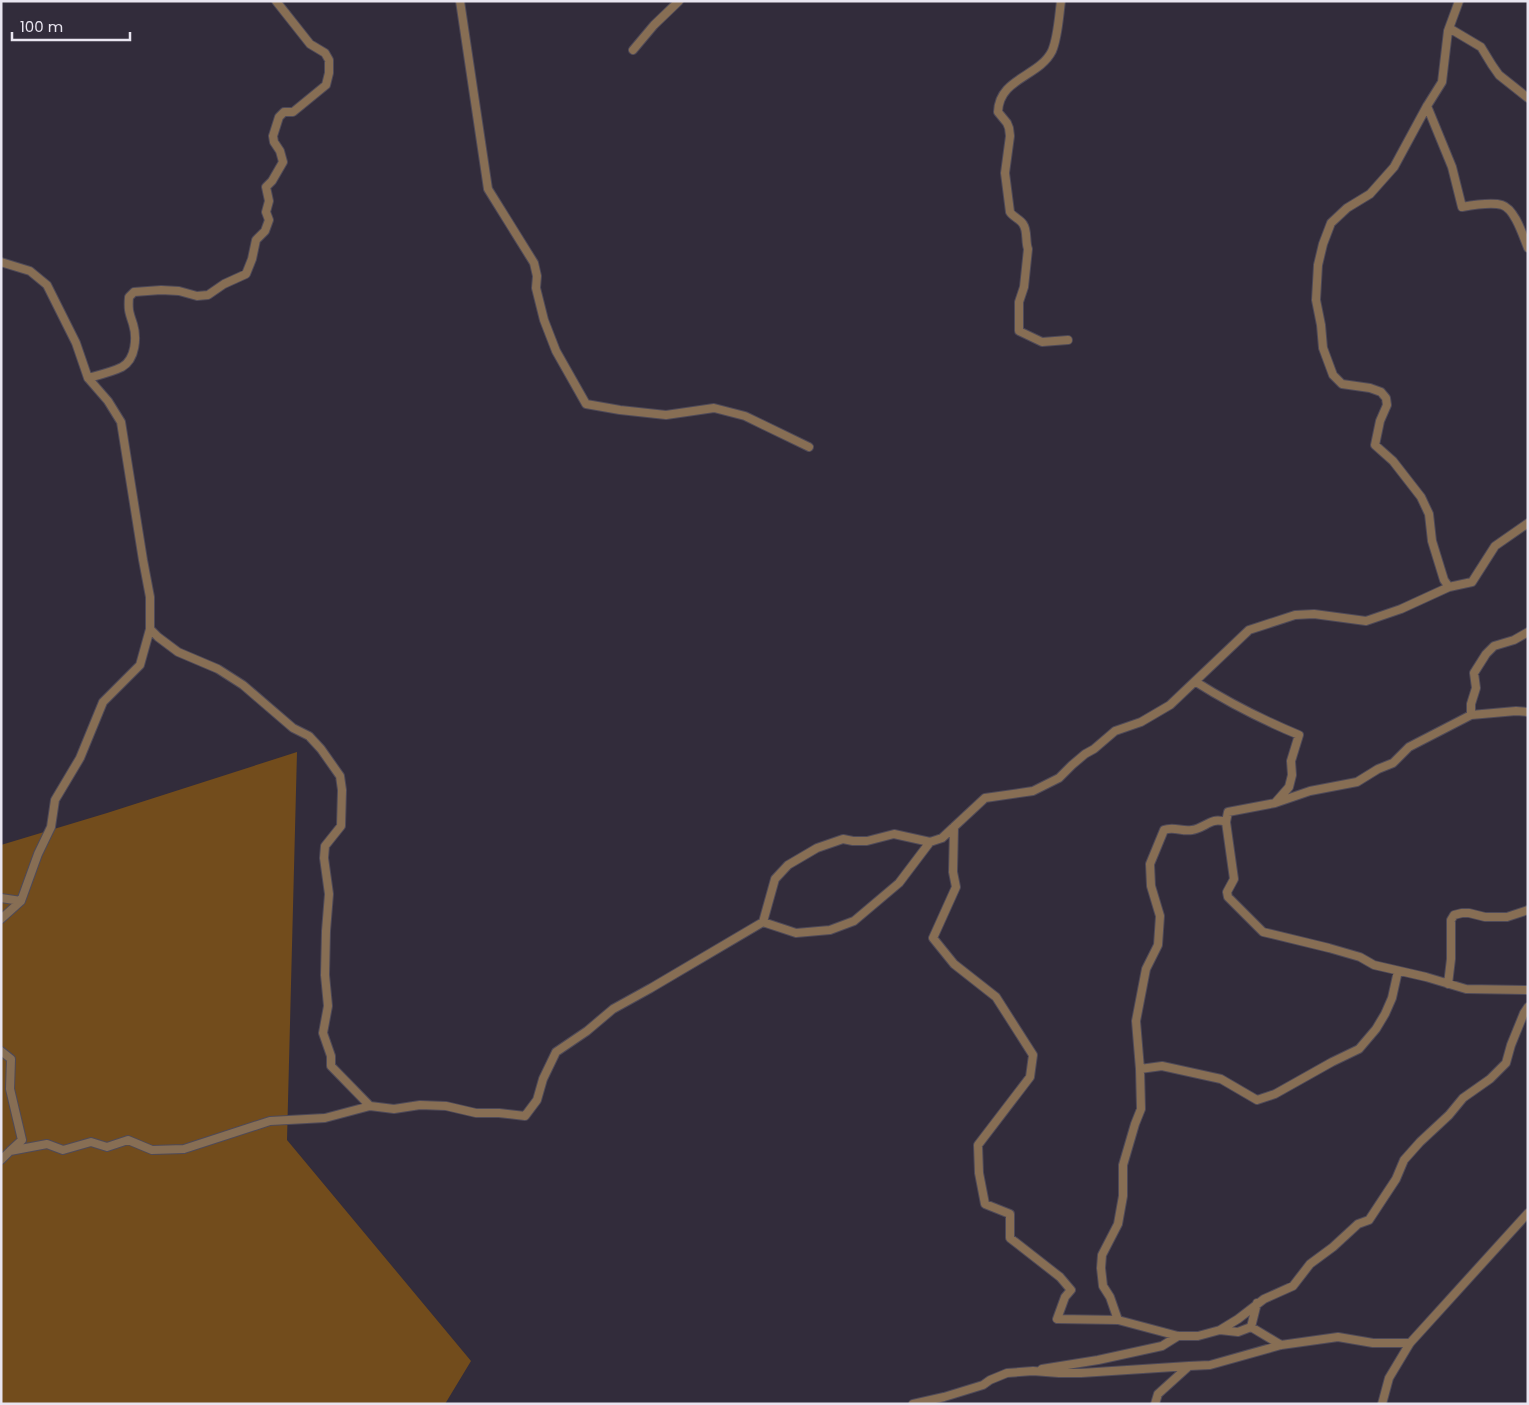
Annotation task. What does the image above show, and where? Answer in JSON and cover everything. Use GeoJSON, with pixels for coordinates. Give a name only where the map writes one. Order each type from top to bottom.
{"type":"FeatureCollection","features":[{"type":"Feature","properties":{"kind":"street"},"geometry":{"type":"LineString","coordinates":[[88,378],[124,366],[131,357],[135,345],[133,325],[128,310],[129,297],[134,292],[179,291],[197,296],[208,295],[224,284],[246,274],[252,259],[256,240],[265,231],[269,220],[266,212],[269,201],[266,187],[272,181],[283,162],[273,136],[279,117],[284,112],[293,112],[326,85],[329,73],[329,60],[325,53],[310,44],[276,1]]}},
{"type":"Feature","properties":{"kind":"street"},"geometry":{"type":"LineString","coordinates":[[460,1],[488,189],[534,263],[537,276],[536,288],[544,320],[556,351],[586,404],[666,415],[714,408],[745,416],[809,446]]}},
{"type":"Feature","properties":{"kind":"street"},"geometry":{"type":"LineString","coordinates":[[633,50],[654,25],[679,1]]}},
{"type":"Feature","properties":{"kind":"street"},"geometry":{"type":"LineString","coordinates":[[1061,1],[1052,50],[1041,65],[1031,70],[1020,80],[1015,81],[1006,90],[998,105],[998,112],[1007,123],[1010,136],[1005,173],[1010,212],[1013,217],[1023,223],[1028,249],[1026,278],[1019,302],[1019,331],[1042,342],[1068,340]]}},
{"type":"Feature","properties":{"kind":"street"},"geometry":{"type":"LineString","coordinates":[[1449,587],[1444,580],[1432,541],[1430,514],[1421,497],[1393,461],[1375,445],[1380,421],[1387,405],[1386,398],[1381,392],[1370,388],[1342,384],[1333,375],[1323,348],[1316,300],[1316,282],[1323,244],[1332,223],[1347,208],[1370,194],[1394,167],[1442,82],[1449,28],[1459,1]]}},
{"type":"Feature","properties":{"kind":"street"},"geometry":{"type":"LineString","coordinates":[[1449,28],[1481,47],[1499,75],[1528,98]]}},
{"type":"Feature","properties":{"kind":"street"},"geometry":{"type":"LineString","coordinates":[[1427,106],[1452,167],[1462,207],[1503,205],[1517,220],[1528,248]]}},
{"type":"Feature","properties":{"kind":"street"},"geometry":{"type":"LineString","coordinates":[[1,262],[30,271],[47,285],[76,344],[88,378],[108,401],[121,422],[150,597],[150,629],[140,665],[103,702],[80,758],[55,800],[51,827],[38,854],[21,901],[1,919]]}},
{"type":"Feature","properties":{"kind":"street"},"geometry":{"type":"LineString","coordinates":[[10,1151],[47,1144],[63,1150],[91,1142],[107,1147],[128,1140],[152,1150],[184,1148],[270,1121],[325,1118],[370,1106],[394,1109],[420,1105],[446,1106],[476,1113],[525,1116],[537,1100],[543,1079],[556,1052],[613,1009],[763,922],[775,880],[788,865],[817,848],[844,839],[867,841],[894,834],[930,842],[942,838],[985,798],[1033,791],[1059,778],[1072,764],[1115,731],[1141,722],[1170,705],[1249,630],[1295,615],[1314,614],[1366,621],[1400,609],[1449,587],[1472,582],[1495,546],[1528,523]]}},
{"type":"Feature","properties":{"kind":"street"},"geometry":{"type":"LineString","coordinates":[[150,629],[158,638],[178,652],[218,669],[243,685],[293,728],[309,736],[321,749],[340,776],[342,790],[341,826],[325,846],[324,858],[329,894],[325,975],[328,1006],[324,1033],[331,1056],[331,1066],[370,1106]]}},
{"type":"Feature","properties":{"kind":"street"},"geometry":{"type":"LineString","coordinates":[[1470,715],[1476,688],[1474,673],[1486,654],[1494,646],[1514,640],[1528,632]]}},
{"type":"Feature","properties":{"kind":"street"},"geometry":{"type":"LineString","coordinates":[[1196,682],[1217,696],[1262,720],[1299,735],[1291,761],[1292,775],[1289,787],[1274,803]]}},
{"type":"Feature","properties":{"kind":"street"},"geometry":{"type":"LineString","coordinates":[[1528,712],[1516,711],[1470,715],[1409,748],[1393,763],[1357,782],[1310,791],[1274,803],[1228,812],[1226,822],[1234,879],[1227,892],[1228,897],[1263,932],[1329,948],[1360,957],[1374,965],[1466,990],[1528,990]]}},
{"type":"Feature","properties":{"kind":"street"},"geometry":{"type":"LineString","coordinates":[[1118,1320],[1110,1297],[1103,1286],[1100,1268],[1102,1255],[1118,1224],[1123,1196],[1123,1165],[1141,1109],[1136,1020],[1146,969],[1158,945],[1160,916],[1151,886],[1150,864],[1164,830],[1176,828],[1191,831],[1215,821],[1226,822]]}},
{"type":"Feature","properties":{"kind":"street"},"geometry":{"type":"LineString","coordinates":[[954,827],[953,872],[956,887],[933,938],[954,964],[996,996],[1033,1055],[1030,1077],[978,1145],[979,1173],[985,1204],[1010,1214],[1010,1238],[1060,1277],[1071,1290],[1065,1297],[1057,1319],[1118,1320],[1178,1336],[1198,1336],[1220,1330],[1273,1294],[1293,1286],[1310,1264],[1333,1247],[1358,1224],[1369,1220],[1409,1154],[1449,1115],[1462,1098],[1490,1079],[1506,1063],[1511,1045],[1528,1007]]}},
{"type":"Feature","properties":{"kind":"street"},"geometry":{"type":"LineString","coordinates":[[763,922],[796,933],[830,930],[854,921],[899,883],[930,842]]}},
{"type":"Feature","properties":{"kind":"street"},"geometry":{"type":"LineString","coordinates":[[1,898],[21,901]]}},
{"type":"Feature","properties":{"kind":"street"},"geometry":{"type":"LineString","coordinates":[[1448,984],[1451,959],[1451,920],[1454,916],[1469,913],[1486,917],[1507,917],[1528,910]]}},
{"type":"Feature","properties":{"kind":"street"},"geometry":{"type":"LineString","coordinates":[[1140,1069],[1162,1066],[1221,1079],[1257,1100],[1275,1094],[1316,1070],[1359,1049],[1376,1029],[1385,1014],[1392,998],[1398,971]]}},
{"type":"Feature","properties":{"kind":"street"},"geometry":{"type":"LineString","coordinates":[[1,1051],[11,1059],[10,1089],[22,1140],[1,1160]]}},
{"type":"Feature","properties":{"kind":"street"},"geometry":{"type":"LineString","coordinates":[[1382,1404],[1389,1378],[1410,1343],[1528,1214]]}},
{"type":"Feature","properties":{"kind":"street"},"geometry":{"type":"LineString","coordinates":[[1251,1327],[1257,1304]]}},
{"type":"Feature","properties":{"kind":"street"},"geometry":{"type":"LineString","coordinates":[[1220,1330],[1238,1332],[1251,1327]]}},
{"type":"Feature","properties":{"kind":"street"},"geometry":{"type":"LineString","coordinates":[[1251,1327],[1281,1345]]}},
{"type":"Feature","properties":{"kind":"street"},"geometry":{"type":"LineString","coordinates":[[913,1404],[983,1385],[1007,1373],[1033,1371],[1098,1360],[1162,1346],[1178,1336]]}},
{"type":"Feature","properties":{"kind":"street"},"geometry":{"type":"LineString","coordinates":[[1033,1371],[1081,1373],[1210,1365],[1281,1345],[1338,1336],[1373,1343],[1410,1343]]}},
{"type":"Feature","properties":{"kind":"street"},"geometry":{"type":"LineString","coordinates":[[1155,1404],[1158,1394],[1189,1366]]}},
{"type":"Feature","properties":{"kind":"shaded area"},"geometry":{"type":"Polygon","coordinates":[[[297,752],[287,1140],[471,1361],[445,1404],[1,1404],[1,845],[297,752]]]}}]}
